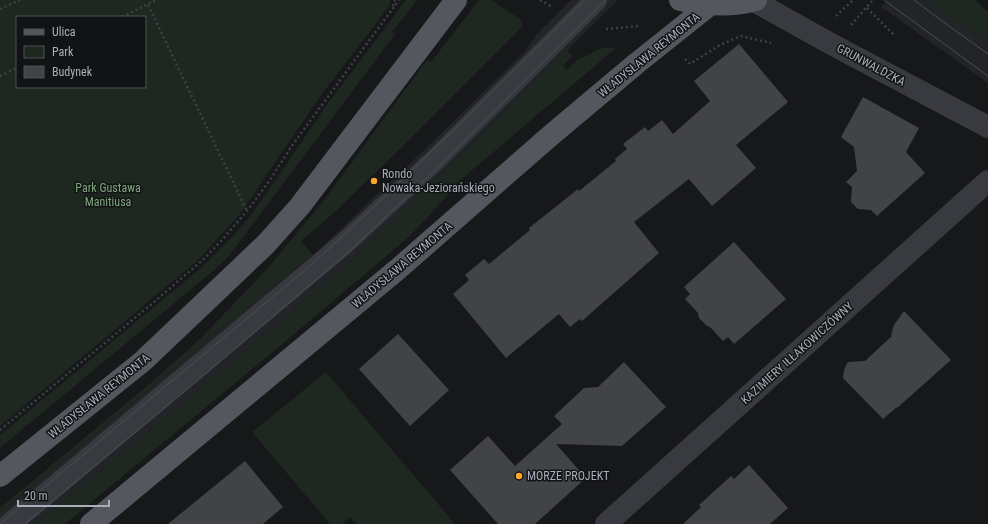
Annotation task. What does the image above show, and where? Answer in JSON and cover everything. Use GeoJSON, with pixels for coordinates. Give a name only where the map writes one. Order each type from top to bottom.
{"type":"FeatureCollection","features":[{"type":"Feature","properties":{"kind":"main road","name":"WŁADYSŁAWA REYMONTA"},"geometry":{"type":"LineString","coordinates":[[0,476],[143,360],[266,244],[300,206],[456,0]]}},
{"type":"Feature","properties":{"kind":"main road"},"geometry":{"type":"LineString","coordinates":[[680,0],[711,4],[734,4],[755,0]]}},
{"type":"Feature","properties":{"kind":"main road","name":"WŁADYSŁAWA REYMONTA"},"geometry":{"type":"LineString","coordinates":[[91,524],[398,269],[550,136],[711,4]]}},
{"type":"Feature","properties":{"kind":"street"},"geometry":{"type":"LineString","coordinates":[[10,524],[345,243],[434,161],[596,0]]}},
{"type":"Feature","properties":{"kind":"street","name":"GRUNWALDZKA"},"geometry":{"type":"LineString","coordinates":[[755,0],[833,45],[988,127]]}},
{"type":"Feature","properties":{"kind":"street","name":"KAZIMIERY IŁŁAKOWICZÓWNY"},"geometry":{"type":"LineString","coordinates":[[606,524],[988,181]]}},
{"type":"Feature","properties":{"kind":"path"},"geometry":{"type":"LineString","coordinates":[[0,9],[20,0]]}},
{"type":"Feature","properties":{"kind":"path"},"geometry":{"type":"LineString","coordinates":[[124,16],[156,0]]}},
{"type":"Feature","properties":{"kind":"path"},"geometry":{"type":"LineString","coordinates":[[393,8],[395,0]]}},
{"type":"Feature","properties":{"kind":"path"},"geometry":{"type":"LineString","coordinates":[[0,430],[154,302],[205,258],[222,240],[247,211],[270,180],[291,147],[399,0]]}},
{"type":"Feature","properties":{"kind":"path"},"geometry":{"type":"LineString","coordinates":[[148,5],[247,211]]}},
{"type":"Feature","properties":{"kind":"path"},"geometry":{"type":"LineString","coordinates":[[867,8],[894,35]]}},
{"type":"Feature","properties":{"kind":"path"},"geometry":{"type":"LineString","coordinates":[[601,29],[641,26]]}},
{"type":"Feature","properties":{"kind":"path"},"geometry":{"type":"LineString","coordinates":[[690,64],[720,44],[741,36],[778,44]]}},
{"type":"Feature","properties":{"kind":"path"},"geometry":{"type":"LineString","coordinates":[[0,76],[16,68]]}},
{"type":"Feature","properties":{"kind":"shaded area"},"geometry":{"type":"Polygon","coordinates":[[[571,0],[618,0],[384,231],[284,319],[36,524],[0,524],[0,513],[257,299],[313,255],[424,150],[525,51],[536,35],[571,0]]]}},
{"type":"Feature","properties":{"kind":"shaded area"},"geometry":{"type":"Polygon","coordinates":[[[887,0],[927,0],[988,44],[988,83],[881,7],[887,0]]]}},
{"type":"Feature","properties":{"kind":"green space","name":"Park Gustawa Manitiusa"},"geometry":{"type":"Polygon","coordinates":[[[0,0],[390,0],[390,5],[321,95],[240,214],[197,261],[0,426],[0,0]]]}},
{"type":"Feature","properties":{"kind":"green space"},"geometry":{"type":"Polygon","coordinates":[[[406,0],[417,0],[392,32],[395,34],[228,257],[0,448],[0,435],[202,267],[234,235],[251,215],[328,103],[406,0]]]}},
{"type":"Feature","properties":{"kind":"green space"},"geometry":{"type":"Polygon","coordinates":[[[479,0],[491,0],[520,19],[523,26],[337,210],[301,241],[313,255],[257,299],[0,513],[0,508],[152,382],[201,338],[267,269],[325,199],[427,60],[431,62],[479,0]]]}},
{"type":"Feature","properties":{"kind":"green space"},"geometry":{"type":"Polygon","coordinates":[[[927,0],[975,0],[988,12],[988,44],[927,0]]]}},
{"type":"Feature","properties":{"kind":"green space"},"geometry":{"type":"Polygon","coordinates":[[[602,48],[616,48],[457,183],[458,186],[410,236],[292,336],[65,524],[36,524],[284,319],[345,266],[384,231],[567,50],[572,56],[563,66],[567,70],[576,61],[602,48]]]}},
{"type":"Feature","properties":{"kind":"green space"},"geometry":{"type":"Polygon","coordinates":[[[326,372],[455,524],[357,524],[350,517],[342,524],[330,524],[252,432],[326,372]]]}},
{"type":"Feature","properties":{"kind":"building"},"geometry":{"type":"Polygon","coordinates":[[[739,44],[788,102],[736,145],[756,168],[712,206],[689,179],[634,222],[659,253],[582,321],[580,319],[570,327],[559,314],[506,358],[453,294],[469,280],[465,275],[484,259],[489,264],[530,230],[529,228],[616,161],[615,159],[627,149],[623,144],[645,127],[648,131],[662,120],[673,134],[710,101],[694,81],[739,44]]]}},
{"type":"Feature","properties":{"kind":"building"},"geometry":{"type":"Polygon","coordinates":[[[863,97],[919,128],[906,152],[925,173],[877,216],[871,210],[858,209],[851,202],[852,187],[846,182],[857,171],[854,147],[841,137],[863,97]]]}},
{"type":"Feature","properties":{"kind":"building"},"geometry":{"type":"Polygon","coordinates":[[[734,242],[786,299],[734,344],[728,337],[723,341],[699,318],[698,313],[685,299],[690,294],[684,287],[734,242]]]}},
{"type":"Feature","properties":{"kind":"building"},"geometry":{"type":"Polygon","coordinates":[[[904,311],[951,360],[883,419],[843,378],[844,370],[848,362],[865,361],[892,336],[894,325],[904,311]]]}},
{"type":"Feature","properties":{"kind":"building"},"geometry":{"type":"Polygon","coordinates":[[[398,334],[449,390],[410,426],[359,369],[398,334]]]}},
{"type":"Feature","properties":{"kind":"building"},"geometry":{"type":"Polygon","coordinates":[[[624,362],[666,407],[622,446],[556,444],[586,478],[535,524],[498,524],[450,470],[488,436],[515,466],[562,424],[554,416],[584,388],[598,387],[624,362]]]}},
{"type":"Feature","properties":{"kind":"building"},"geometry":{"type":"Polygon","coordinates":[[[245,461],[283,507],[263,524],[168,524],[245,461]]]}},
{"type":"Feature","properties":{"kind":"building"},"geometry":{"type":"Polygon","coordinates":[[[749,465],[788,508],[770,524],[683,524],[701,507],[699,505],[731,476],[734,479],[749,465]]]}},
{"type":"Feature","properties":{"kind":"tram line"},"geometry":{"type":"LineString","coordinates":[[0,524],[311,265],[484,101],[585,0]]}},
{"type":"Feature","properties":{"kind":"tram line"},"geometry":{"type":"LineString","coordinates":[[25,524],[190,387],[351,250],[435,170],[606,0]]}},
{"type":"Feature","properties":{"kind":"tram line"},"geometry":{"type":"LineString","coordinates":[[884,0],[988,76]]}},
{"type":"Feature","properties":{"kind":"tram line"},"geometry":{"type":"LineString","coordinates":[[914,0],[988,54]]}},
{"type":"Feature","properties":{"kind":"place","name":"Rondo Nowaka-Jeziorańskiego"},"geometry":{"type":"Point","coordinates":[374,181]}},
{"type":"Feature","properties":{"kind":"place","name":"MORZE PROJEKT"},"geometry":{"type":"Point","coordinates":[519,476]}}]}
